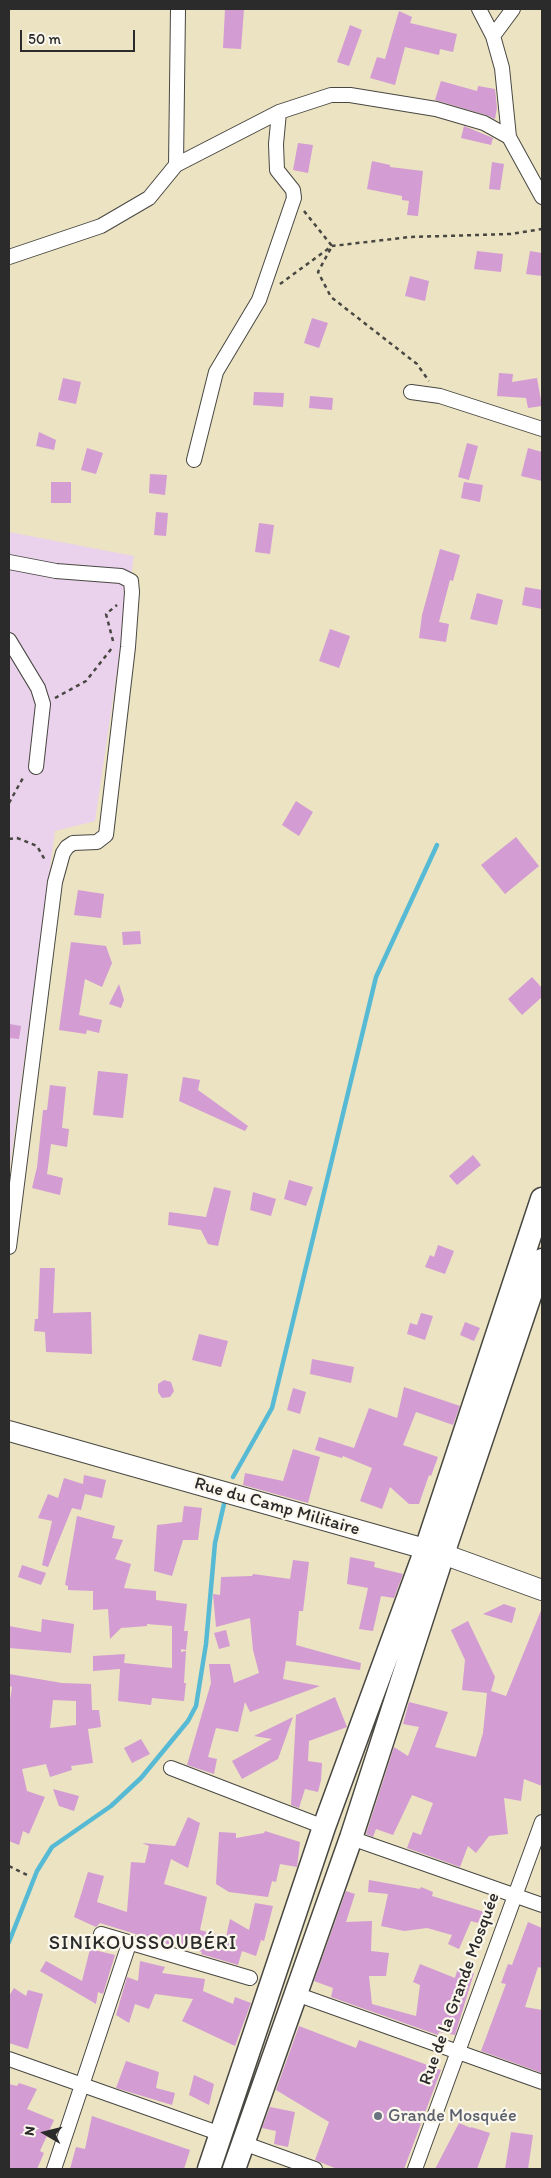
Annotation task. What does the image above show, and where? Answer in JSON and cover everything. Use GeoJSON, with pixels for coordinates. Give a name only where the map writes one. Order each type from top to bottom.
{"type":"FeatureCollection","features":[{"type":"Feature","properties":{"kind":"main road"},"geometry":{"type":"LineString","coordinates":[[234,2169],[351,1838],[434,1551],[542,1199]]}},
{"type":"Feature","properties":{"kind":"main road"},"geometry":{"type":"LineString","coordinates":[[209,2169],[324,1827],[434,1551],[542,1260]]}},
{"type":"Feature","properties":{"kind":"street"},"geometry":{"type":"LineString","coordinates":[[176,165],[178,9]]}},
{"type":"Feature","properties":{"kind":"street"},"geometry":{"type":"LineString","coordinates":[[479,9],[493,36],[502,68],[509,137],[542,197]]}},
{"type":"Feature","properties":{"kind":"street"},"geometry":{"type":"LineString","coordinates":[[493,36],[512,9]]}},
{"type":"Feature","properties":{"kind":"street"},"geometry":{"type":"LineString","coordinates":[[9,257],[101,226],[148,198],[176,165],[279,112],[331,96],[350,95],[436,109],[484,123],[509,137]]}},
{"type":"Feature","properties":{"kind":"street"},"geometry":{"type":"LineString","coordinates":[[194,460],[216,372],[259,300],[294,198],[294,190],[277,170],[276,144],[279,112]]}},
{"type":"Feature","properties":{"kind":"street"},"geometry":{"type":"LineString","coordinates":[[411,392],[440,396],[542,429]]}},
{"type":"Feature","properties":{"kind":"street"},"geometry":{"type":"LineString","coordinates":[[9,562],[56,571],[121,576],[131,581],[132,592],[128,647],[106,834],[97,842],[74,843],[67,846],[63,853],[55,882],[9,1247]]}},
{"type":"Feature","properties":{"kind":"street"},"geometry":{"type":"LineString","coordinates":[[9,640],[38,688],[43,704],[36,767]]}},
{"type":"Feature","properties":{"kind":"street","name":"Rue du Camp Militaire"},"geometry":{"type":"LineString","coordinates":[[9,1431],[434,1551],[542,1590]]}},
{"type":"Feature","properties":{"kind":"street"},"geometry":{"type":"LineString","coordinates":[[171,1768],[324,1827]]}},
{"type":"Feature","properties":{"kind":"street","name":"Rue de la Grande Mosquée"},"geometry":{"type":"LineString","coordinates":[[414,2169],[542,1822]]}},
{"type":"Feature","properties":{"kind":"street"},"geometry":{"type":"LineString","coordinates":[[351,1838],[542,1904]]}},
{"type":"Feature","properties":{"kind":"street"},"geometry":{"type":"LineString","coordinates":[[101,1934],[129,1944],[250,1978]]}},
{"type":"Feature","properties":{"kind":"street"},"geometry":{"type":"LineString","coordinates":[[54,2169],[129,1944]]}},
{"type":"Feature","properties":{"kind":"street"},"geometry":{"type":"LineString","coordinates":[[296,1994],[542,2082]]}},
{"type":"Feature","properties":{"kind":"street"},"geometry":{"type":"LineString","coordinates":[[9,2059],[221,2134]]}},
{"type":"Feature","properties":{"kind":"street"},"geometry":{"type":"LineString","coordinates":[[243,2143],[315,2169]]}},
{"type":"Feature","properties":{"kind":"path"},"geometry":{"type":"LineString","coordinates":[[294,198],[332,246]]}},
{"type":"Feature","properties":{"kind":"path"},"geometry":{"type":"LineString","coordinates":[[259,300],[332,246],[410,238],[511,234],[542,229]]}},
{"type":"Feature","properties":{"kind":"path"},"geometry":{"type":"LineString","coordinates":[[332,246],[318,272],[331,298],[417,364],[440,396]]}},
{"type":"Feature","properties":{"kind":"path"},"geometry":{"type":"LineString","coordinates":[[43,704],[86,681],[114,646],[106,614],[132,592]]}},
{"type":"Feature","properties":{"kind":"path"},"geometry":{"type":"LineString","coordinates":[[9,839],[17,838],[37,846],[55,882]]}},
{"type":"Feature","properties":{"kind":"path"},"geometry":{"type":"LineString","coordinates":[[9,1866],[27,1875]]}},
{"type":"Feature","properties":{"kind":"shaded area"},"geometry":{"type":"Polygon","coordinates":[[[9,532],[134,556],[95,821],[55,831],[9,1174],[9,532]]]}},
{"type":"Feature","properties":{"kind":"building"},"geometry":{"type":"Polygon","coordinates":[[[225,9],[244,9],[241,49],[223,48],[225,9]]]}},
{"type":"Feature","properties":{"kind":"building"},"geometry":{"type":"Polygon","coordinates":[[[399,11],[412,17],[410,23],[457,34],[453,52],[440,49],[439,55],[405,47],[395,85],[370,78],[377,57],[385,59],[399,11]]]}},
{"type":"Feature","properties":{"kind":"building"},"geometry":{"type":"Polygon","coordinates":[[[350,25],[362,30],[349,66],[337,62],[350,25]]]}},
{"type":"Feature","properties":{"kind":"building"},"geometry":{"type":"Polygon","coordinates":[[[441,81],[477,91],[478,86],[495,89],[497,108],[495,119],[435,100],[441,81]]]}},
{"type":"Feature","properties":{"kind":"building"},"geometry":{"type":"Polygon","coordinates":[[[464,126],[493,138],[491,145],[461,138],[464,126]]]}},
{"type":"Feature","properties":{"kind":"building"},"geometry":{"type":"Polygon","coordinates":[[[298,143],[313,145],[308,173],[293,170],[298,143]]]}},
{"type":"Feature","properties":{"kind":"building"},"geometry":{"type":"Polygon","coordinates":[[[372,161],[390,165],[390,167],[423,171],[418,216],[407,215],[409,201],[402,200],[402,196],[367,189],[372,161]]]}},
{"type":"Feature","properties":{"kind":"building"},"geometry":{"type":"Polygon","coordinates":[[[492,162],[504,164],[500,190],[489,189],[492,162]]]}},
{"type":"Feature","properties":{"kind":"building"},"geometry":{"type":"Polygon","coordinates":[[[477,251],[503,254],[501,272],[474,269],[477,251]]]}},
{"type":"Feature","properties":{"kind":"building"},"geometry":{"type":"Polygon","coordinates":[[[530,251],[542,253],[542,276],[526,274],[530,251]]]}},
{"type":"Feature","properties":{"kind":"building"},"geometry":{"type":"Polygon","coordinates":[[[410,276],[429,281],[425,301],[405,296],[410,276]]]}},
{"type":"Feature","properties":{"kind":"building"},"geometry":{"type":"Polygon","coordinates":[[[312,318],[328,323],[319,348],[304,343],[312,318]]]}},
{"type":"Feature","properties":{"kind":"building"},"geometry":{"type":"Polygon","coordinates":[[[499,373],[513,374],[512,382],[537,378],[542,406],[528,408],[526,398],[497,396],[499,373]]]}},
{"type":"Feature","properties":{"kind":"building"},"geometry":{"type":"Polygon","coordinates":[[[63,378],[81,382],[76,404],[58,400],[63,378]]]}},
{"type":"Feature","properties":{"kind":"building"},"geometry":{"type":"Polygon","coordinates":[[[254,392],[284,393],[283,407],[253,405],[254,392]]]}},
{"type":"Feature","properties":{"kind":"building"},"geometry":{"type":"Polygon","coordinates":[[[310,396],[333,398],[332,410],[309,408],[310,396]]]}},
{"type":"Feature","properties":{"kind":"building"},"geometry":{"type":"Polygon","coordinates":[[[39,432],[56,440],[54,450],[36,446],[39,432]]]}},
{"type":"Feature","properties":{"kind":"building"},"geometry":{"type":"Polygon","coordinates":[[[467,443],[478,446],[469,480],[458,477],[467,443]]]}},
{"type":"Feature","properties":{"kind":"building"},"geometry":{"type":"Polygon","coordinates":[[[87,448],[103,453],[96,474],[81,470],[87,448]]]}},
{"type":"Feature","properties":{"kind":"building"},"geometry":{"type":"Polygon","coordinates":[[[528,448],[542,452],[542,481],[521,476],[528,448]]]}},
{"type":"Feature","properties":{"kind":"building"},"geometry":{"type":"Polygon","coordinates":[[[150,474],[167,475],[165,495],[149,493],[150,474]]]}},
{"type":"Feature","properties":{"kind":"building"},"geometry":{"type":"Polygon","coordinates":[[[51,482],[71,482],[71,503],[51,503],[51,482]]]}},
{"type":"Feature","properties":{"kind":"building"},"geometry":{"type":"Polygon","coordinates":[[[464,482],[483,485],[480,502],[461,498],[464,482]]]}},
{"type":"Feature","properties":{"kind":"building"},"geometry":{"type":"Polygon","coordinates":[[[156,512],[168,513],[166,536],[154,535],[156,512]]]}},
{"type":"Feature","properties":{"kind":"building"},"geometry":{"type":"Polygon","coordinates":[[[259,523],[274,525],[270,554],[255,552],[259,523]]]}},
{"type":"Feature","properties":{"kind":"building"},"geometry":{"type":"Polygon","coordinates":[[[440,549],[460,555],[453,581],[450,580],[439,622],[449,624],[446,642],[419,638],[422,615],[440,549]]]}},
{"type":"Feature","properties":{"kind":"building"},"geometry":{"type":"Polygon","coordinates":[[[525,587],[542,590],[542,609],[522,605],[525,587]]]}},
{"type":"Feature","properties":{"kind":"building"},"geometry":{"type":"Polygon","coordinates":[[[477,593],[503,600],[497,625],[470,619],[477,593]]]}},
{"type":"Feature","properties":{"kind":"building"},"geometry":{"type":"Polygon","coordinates":[[[330,629],[350,636],[339,668],[319,661],[330,629]]]}},
{"type":"Feature","properties":{"kind":"building"},"geometry":{"type":"Polygon","coordinates":[[[296,801],[313,812],[299,836],[282,825],[296,801]]]}},
{"type":"Feature","properties":{"kind":"building"},"geometry":{"type":"Polygon","coordinates":[[[516,837],[539,866],[505,894],[481,865],[516,837]]]}},
{"type":"Feature","properties":{"kind":"building"},"geometry":{"type":"Polygon","coordinates":[[[78,890],[104,894],[101,918],[74,915],[78,890]]]}},
{"type":"Feature","properties":{"kind":"building"},"geometry":{"type":"Polygon","coordinates":[[[140,931],[141,944],[123,945],[122,932],[140,931]]]}},
{"type":"Feature","properties":{"kind":"building"},"geometry":{"type":"Polygon","coordinates":[[[71,942],[106,946],[112,963],[102,987],[85,979],[79,1015],[102,1020],[99,1033],[87,1030],[86,1034],[59,1030],[71,942]]]}},
{"type":"Feature","properties":{"kind":"building"},"geometry":{"type":"Polygon","coordinates":[[[532,977],[542,988],[542,997],[522,1015],[508,999],[532,977]]]}},
{"type":"Feature","properties":{"kind":"building"},"geometry":{"type":"Polygon","coordinates":[[[119,984],[124,1000],[121,1008],[109,1004],[119,984]]]}},
{"type":"Feature","properties":{"kind":"building"},"geometry":{"type":"Polygon","coordinates":[[[10,1024],[21,1026],[19,1039],[9,1038],[10,1024]]]}},
{"type":"Feature","properties":{"kind":"building"},"geometry":{"type":"Polygon","coordinates":[[[98,1071],[128,1074],[123,1118],[93,1115],[98,1071]]]}},
{"type":"Feature","properties":{"kind":"building"},"geometry":{"type":"Polygon","coordinates":[[[183,1077],[200,1080],[198,1090],[248,1126],[245,1131],[179,1101],[183,1077]]]}},
{"type":"Feature","properties":{"kind":"building"},"geometry":{"type":"Polygon","coordinates":[[[50,1085],[66,1087],[62,1128],[69,1129],[67,1147],[51,1144],[47,1174],[63,1178],[60,1195],[32,1188],[37,1167],[43,1110],[47,1110],[50,1085]]]}},
{"type":"Feature","properties":{"kind":"building"},"geometry":{"type":"Polygon","coordinates":[[[473,1155],[481,1165],[457,1185],[449,1176],[473,1155]]]}},
{"type":"Feature","properties":{"kind":"building"},"geometry":{"type":"Polygon","coordinates":[[[289,1180],[313,1187],[306,1206],[284,1199],[289,1180]]]}},
{"type":"Feature","properties":{"kind":"building"},"geometry":{"type":"Polygon","coordinates":[[[214,1187],[231,1191],[218,1246],[208,1244],[201,1230],[168,1225],[169,1212],[206,1217],[214,1187]]]}},
{"type":"Feature","properties":{"kind":"building"},"geometry":{"type":"Polygon","coordinates":[[[253,1192],[276,1199],[271,1216],[250,1210],[253,1192]]]}},
{"type":"Feature","properties":{"kind":"building"},"geometry":{"type":"Polygon","coordinates":[[[438,1245],[454,1251],[445,1274],[425,1267],[430,1255],[434,1257],[438,1245]]]}},
{"type":"Feature","properties":{"kind":"building"},"geometry":{"type":"Polygon","coordinates":[[[40,1268],[55,1268],[53,1313],[91,1312],[92,1354],[46,1352],[45,1332],[34,1331],[35,1319],[38,1319],[40,1268]]]}},
{"type":"Feature","properties":{"kind":"building"},"geometry":{"type":"Polygon","coordinates":[[[421,1313],[433,1316],[425,1340],[407,1334],[410,1323],[417,1325],[421,1313]]]}},
{"type":"Feature","properties":{"kind":"building"},"geometry":{"type":"Polygon","coordinates":[[[465,1322],[480,1328],[474,1341],[460,1335],[465,1322]]]}},
{"type":"Feature","properties":{"kind":"building"},"geometry":{"type":"Polygon","coordinates":[[[199,1334],[228,1341],[221,1367],[192,1360],[199,1334]]]}},
{"type":"Feature","properties":{"kind":"building"},"geometry":{"type":"Polygon","coordinates":[[[312,1359],[354,1367],[351,1383],[310,1374],[312,1359]]]}},
{"type":"Feature","properties":{"kind":"building"},"geometry":{"type":"Polygon","coordinates":[[[164,1380],[171,1382],[174,1391],[170,1397],[162,1398],[158,1392],[158,1384],[164,1380]]]}},
{"type":"Feature","properties":{"kind":"building"},"geometry":{"type":"Polygon","coordinates":[[[404,1387],[460,1406],[453,1425],[416,1412],[403,1445],[438,1457],[431,1476],[429,1475],[419,1504],[409,1504],[390,1487],[382,1509],[360,1501],[372,1468],[343,1456],[342,1458],[315,1450],[319,1437],[354,1448],[369,1408],[397,1418],[404,1387]]]}},
{"type":"Feature","properties":{"kind":"building"},"geometry":{"type":"Polygon","coordinates":[[[293,1388],[306,1392],[300,1414],[287,1410],[293,1388]]]}},
{"type":"Feature","properties":{"kind":"building"},"geometry":{"type":"Polygon","coordinates":[[[293,1449],[320,1457],[308,1503],[243,1485],[245,1473],[283,1481],[293,1449]]]}},
{"type":"Feature","properties":{"kind":"building"},"geometry":{"type":"Polygon","coordinates":[[[84,1475],[106,1480],[102,1498],[85,1494],[81,1510],[72,1508],[48,1567],[42,1565],[52,1521],[38,1518],[48,1494],[58,1498],[64,1478],[83,1484],[84,1475]]]}},
{"type":"Feature","properties":{"kind":"building"},"geometry":{"type":"Polygon","coordinates":[[[184,1506],[202,1508],[198,1540],[183,1540],[172,1576],[154,1571],[157,1525],[182,1522],[184,1506]]]}},
{"type":"Feature","properties":{"kind":"building"},"geometry":{"type":"Polygon","coordinates":[[[77,1516],[115,1526],[112,1538],[123,1540],[115,1559],[131,1564],[124,1588],[156,1591],[156,1600],[187,1604],[184,1631],[188,1631],[186,1650],[181,1649],[181,1652],[186,1651],[184,1701],[152,1698],[151,1705],[118,1701],[120,1669],[93,1671],[93,1656],[125,1654],[124,1663],[172,1668],[172,1626],[147,1624],[147,1626],[121,1628],[110,1639],[108,1609],[93,1610],[93,1591],[68,1590],[68,1586],[65,1585],[77,1516]]]}},
{"type":"Feature","properties":{"kind":"building"},"geometry":{"type":"Polygon","coordinates":[[[350,1557],[375,1562],[374,1567],[403,1574],[394,1598],[381,1596],[373,1631],[359,1629],[368,1588],[347,1584],[350,1557]]]}},
{"type":"Feature","properties":{"kind":"building"},"geometry":{"type":"Polygon","coordinates":[[[293,1560],[309,1562],[303,1611],[299,1611],[296,1645],[361,1663],[360,1670],[286,1661],[283,1679],[320,1686],[250,1712],[245,1702],[238,1732],[216,1728],[208,1757],[217,1759],[214,1774],[187,1765],[211,1683],[209,1664],[230,1664],[234,1683],[259,1673],[253,1650],[250,1618],[216,1627],[213,1594],[220,1595],[221,1577],[252,1576],[253,1574],[290,1579],[293,1560]]]}},
{"type":"Feature","properties":{"kind":"building"},"geometry":{"type":"Polygon","coordinates":[[[22,1565],[46,1573],[41,1585],[18,1577],[22,1565]]]}},
{"type":"Feature","properties":{"kind":"building"},"geometry":{"type":"Polygon","coordinates":[[[504,1604],[516,1608],[512,1623],[483,1614],[504,1604]]]}},
{"type":"Feature","properties":{"kind":"building"},"geometry":{"type":"Polygon","coordinates":[[[542,1608],[542,1786],[524,1779],[521,1801],[504,1798],[508,1834],[489,1836],[476,1853],[468,1846],[460,1867],[407,1848],[413,1832],[421,1835],[433,1803],[412,1795],[393,1835],[376,1829],[373,1837],[366,1834],[394,1747],[408,1756],[419,1727],[403,1724],[409,1702],[448,1712],[435,1747],[476,1757],[483,1733],[487,1693],[462,1690],[465,1660],[451,1630],[468,1621],[495,1677],[491,1691],[506,1696],[542,1608]]]}},
{"type":"Feature","properties":{"kind":"building"},"geometry":{"type":"Polygon","coordinates":[[[42,1619],[74,1624],[71,1653],[9,1648],[9,1626],[41,1632],[42,1619]]]}},
{"type":"Feature","properties":{"kind":"building"},"geometry":{"type":"Polygon","coordinates":[[[226,1630],[230,1646],[219,1649],[214,1633],[226,1630]]]}},
{"type":"Feature","properties":{"kind":"building"},"geometry":{"type":"Polygon","coordinates":[[[9,1674],[62,1683],[91,1684],[92,1710],[99,1710],[101,1727],[88,1729],[93,1763],[71,1766],[72,1770],[50,1777],[46,1764],[22,1769],[27,1791],[45,1797],[29,1834],[23,1831],[19,1845],[9,1841],[9,1706],[12,1687],[9,1686],[9,1674]],[[53,1700],[50,1728],[76,1725],[76,1701],[53,1700]]]}},
{"type":"Feature","properties":{"kind":"building"},"geometry":{"type":"Polygon","coordinates":[[[335,1697],[347,1727],[309,1741],[308,1761],[322,1763],[321,1780],[318,1792],[305,1789],[299,1808],[291,1805],[296,1715],[335,1697]]]}},
{"type":"Feature","properties":{"kind":"building"},"geometry":{"type":"Polygon","coordinates":[[[293,1717],[278,1759],[242,1779],[232,1761],[272,1739],[254,1736],[293,1717]]]}},
{"type":"Feature","properties":{"kind":"building"},"geometry":{"type":"Polygon","coordinates":[[[141,1739],[150,1754],[132,1763],[124,1748],[141,1739]]]}},
{"type":"Feature","properties":{"kind":"building"},"geometry":{"type":"Polygon","coordinates":[[[53,1789],[79,1796],[74,1811],[59,1806],[53,1789]]]}},
{"type":"Feature","properties":{"kind":"building"},"geometry":{"type":"Polygon","coordinates":[[[188,1817],[200,1823],[188,1868],[171,1859],[164,1884],[207,1897],[200,1930],[226,1937],[230,1919],[249,1930],[255,1903],[273,1906],[264,1941],[261,1940],[256,1956],[242,1951],[238,1965],[201,1954],[202,1952],[175,1943],[174,1946],[100,1923],[96,1927],[74,1917],[88,1872],[104,1876],[97,1902],[127,1912],[131,1862],[145,1863],[149,1846],[142,1843],[175,1846],[188,1817]]]}},
{"type":"Feature","properties":{"kind":"building"},"geometry":{"type":"Polygon","coordinates":[[[265,1831],[300,1842],[297,1867],[280,1864],[276,1882],[272,1881],[268,1897],[229,1892],[216,1884],[219,1832],[236,1833],[236,1838],[264,1833],[265,1831]]]}},
{"type":"Feature","properties":{"kind":"building"},"geometry":{"type":"Polygon","coordinates":[[[369,1880],[420,1889],[421,1887],[433,1892],[432,1896],[491,1914],[488,1926],[471,1921],[459,1949],[448,1944],[452,1935],[427,1928],[404,1931],[381,1926],[388,1894],[368,1892],[369,1880]]]}},
{"type":"Feature","properties":{"kind":"building"},"geometry":{"type":"Polygon","coordinates":[[[346,1891],[355,1894],[346,1922],[372,1921],[371,1951],[389,1953],[386,1976],[369,1976],[372,2004],[416,2016],[420,1985],[413,1982],[420,1964],[455,1978],[458,1968],[474,1973],[455,2035],[439,2032],[438,2035],[331,1997],[333,1988],[314,1981],[346,1891]]]}},
{"type":"Feature","properties":{"kind":"building"},"geometry":{"type":"Polygon","coordinates":[[[528,1922],[542,1928],[542,1968],[538,1967],[525,2007],[542,2010],[542,2073],[481,2051],[506,1984],[501,1983],[508,1964],[512,1965],[528,1922]]]}},
{"type":"Feature","properties":{"kind":"building"},"geometry":{"type":"Polygon","coordinates":[[[90,1949],[115,1955],[103,1994],[98,1992],[96,2004],[40,1971],[46,1961],[82,1981],[90,1949]]]}},
{"type":"Feature","properties":{"kind":"building"},"geometry":{"type":"Polygon","coordinates":[[[140,1961],[165,1967],[162,1973],[205,1979],[203,1991],[233,2004],[235,1997],[251,2003],[235,2046],[182,2021],[193,1999],[155,1994],[149,2009],[135,2004],[129,2023],[116,2015],[127,1977],[138,1981],[140,1961]]]}},
{"type":"Feature","properties":{"kind":"building"},"geometry":{"type":"Polygon","coordinates":[[[14,1988],[26,1996],[28,1990],[43,1994],[28,2049],[9,2043],[9,1996],[14,1988]]]}},
{"type":"Feature","properties":{"kind":"building","name":"Grande Mosquée"},"geometry":{"type":"Polygon","coordinates":[[[299,2026],[356,2048],[359,2040],[441,2070],[404,2169],[337,2169],[315,2160],[329,2122],[276,2090],[299,2026]]]}},
{"type":"Feature","properties":{"kind":"building"},"geometry":{"type":"Polygon","coordinates":[[[126,2061],[159,2072],[156,2088],[175,2093],[172,2105],[116,2088],[126,2061]]]}},
{"type":"Feature","properties":{"kind":"building"},"geometry":{"type":"Polygon","coordinates":[[[194,2075],[214,2084],[209,2105],[189,2095],[194,2075]]]}},
{"type":"Feature","properties":{"kind":"building"},"geometry":{"type":"Polygon","coordinates":[[[19,2083],[37,2089],[27,2109],[54,2120],[40,2151],[44,2153],[37,2169],[9,2169],[9,2084],[17,2086],[19,2083]]]}},
{"type":"Feature","properties":{"kind":"building"},"geometry":{"type":"Polygon","coordinates":[[[270,2107],[295,2112],[288,2147],[274,2144],[276,2131],[262,2128],[270,2107]]]}},
{"type":"Feature","properties":{"kind":"building"},"geometry":{"type":"Polygon","coordinates":[[[92,2116],[190,2150],[184,2169],[70,2169],[76,2147],[85,2149],[92,2116]]]}},
{"type":"Feature","properties":{"kind":"building"},"geometry":{"type":"Polygon","coordinates":[[[459,2123],[490,2133],[477,2169],[435,2169],[459,2123]]]}},
{"type":"Feature","properties":{"kind":"building"},"geometry":{"type":"Polygon","coordinates":[[[511,2132],[533,2135],[528,2169],[505,2169],[511,2132]]]}},
{"type":"Feature","properties":{"kind":"waterway"},"geometry":{"type":"LineString","coordinates":[[233,1477],[272,1408],[376,977],[437,845]]}},
{"type":"Feature","properties":{"kind":"waterway"},"geometry":{"type":"LineString","coordinates":[[9,1942],[37,1871],[52,1847],[111,1806],[141,1778],[188,1721],[196,1706],[206,1644],[215,1543],[224,1504]]}},
{"type":"Feature","properties":{"kind":"place","name":"Grande Mosquée"},"geometry":{"type":"Point","coordinates":[378,2116]}},
{"type":"Feature","properties":{"kind":"district","name":"SINIKOUSSOUBÉRI"},"geometry":{"type":"Point","coordinates":[143,1944]}}]}
